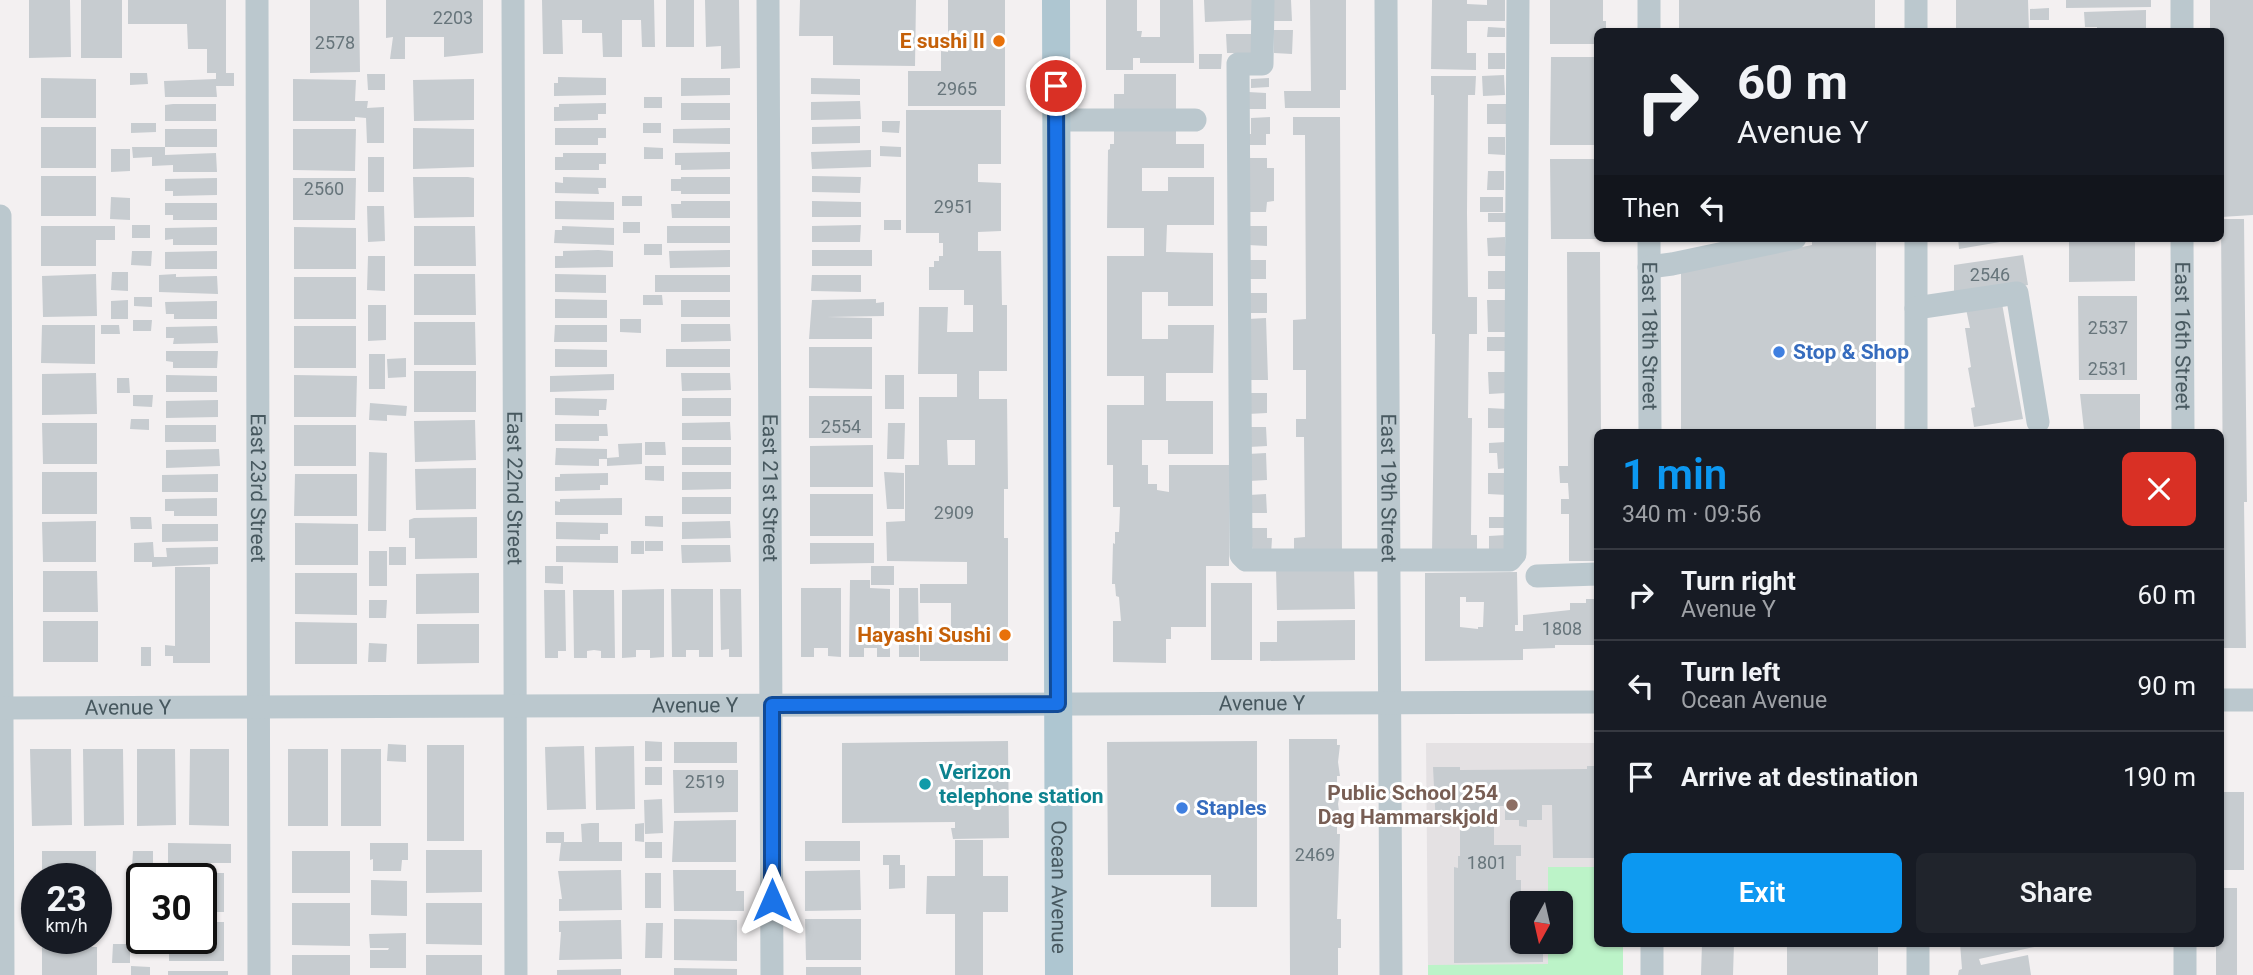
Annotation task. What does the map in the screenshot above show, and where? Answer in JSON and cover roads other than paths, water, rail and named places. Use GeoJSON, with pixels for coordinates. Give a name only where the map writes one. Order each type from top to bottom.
{"type":"FeatureCollection","features":[{"type":"Feature","properties":{"kind":"main road","name":"Ocean Avenue"},"geometry":{"type":"LineString","coordinates":[[1056,0],[1059,975]]}},
{"type":"Feature","properties":{"kind":"street","name":"East 23rd Street"},"geometry":{"type":"LineString","coordinates":[[257,0],[259,975]]}},
{"type":"Feature","properties":{"kind":"street","name":"East 22nd Street"},"geometry":{"type":"LineString","coordinates":[[513,0],[516,975]]}},
{"type":"Feature","properties":{"kind":"street","name":"East 21st Street"},"geometry":{"type":"LineString","coordinates":[[768,0],[772,975]]}},
{"type":"Feature","properties":{"kind":"street"},"geometry":{"type":"LineString","coordinates":[[1263,0],[1262,64],[1238,64],[1241,555],[1246,560],[1510,559],[1515,554],[1518,0]]}},
{"type":"Feature","properties":{"kind":"street","name":"East 19th Street"},"geometry":{"type":"LineString","coordinates":[[1386,0],[1391,975]]}},
{"type":"Feature","properties":{"kind":"street"},"geometry":{"type":"LineString","coordinates":[[1649,0],[1649,28]]}},
{"type":"Feature","properties":{"kind":"street"},"geometry":{"type":"LineString","coordinates":[[1916,0],[1916,28]]}},
{"type":"Feature","properties":{"kind":"street"},"geometry":{"type":"LineString","coordinates":[[2182,0],[2182,28]]}},
{"type":"Feature","properties":{"kind":"street"},"geometry":{"type":"LineString","coordinates":[[1056,120],[1195,120]]}},
{"type":"Feature","properties":{"kind":"street"},"geometry":{"type":"LineString","coordinates":[[0,216],[3,975]]}},
{"type":"Feature","properties":{"kind":"street","name":"East 18th Street"},"geometry":{"type":"LineString","coordinates":[[1649,242],[1650,429]]}},
{"type":"Feature","properties":{"kind":"street"},"geometry":{"type":"LineString","coordinates":[[1649,267],[1776,242]]}},
{"type":"Feature","properties":{"kind":"street"},"geometry":{"type":"LineString","coordinates":[[1916,242],[1916,429]]}},
{"type":"Feature","properties":{"kind":"street","name":"East 16th Street"},"geometry":{"type":"LineString","coordinates":[[2182,242],[2183,429]]}},
{"type":"Feature","properties":{"kind":"street"},"geometry":{"type":"LineString","coordinates":[[1916,309],[2017,293],[2038,422]]}},
{"type":"Feature","properties":{"kind":"street"},"geometry":{"type":"LineString","coordinates":[[1537,576],[1594,574]]}},
{"type":"Feature","properties":{"kind":"street"},"geometry":{"type":"LineString","coordinates":[[2224,700],[2253,699]]}},
{"type":"Feature","properties":{"kind":"street","name":"Avenue Y"},"geometry":{"type":"LineString","coordinates":[[1,708],[1594,702]]}},
{"type":"Feature","properties":{"kind":"street"},"geometry":{"type":"LineString","coordinates":[[1652,947],[1652,975]]}},
{"type":"Feature","properties":{"kind":"street"},"geometry":{"type":"LineString","coordinates":[[1918,947],[1919,975]]}},
{"type":"Feature","properties":{"kind":"street"},"geometry":{"type":"LineString","coordinates":[[2185,947],[2185,975]]}},
{"type":"Feature","properties":{"kind":"place","name":"E sushi II"},"geometry":{"type":"Point","coordinates":[999,41]}},
{"type":"Feature","properties":{"kind":"place","name":"Stop & Shop"},"geometry":{"type":"Point","coordinates":[1779,352]}},
{"type":"Feature","properties":{"kind":"place","name":"Hayashi Sushi"},"geometry":{"type":"Point","coordinates":[1005,635]}},
{"type":"Feature","properties":{"kind":"place","name":"Verizon telephone station"},"geometry":{"type":"Point","coordinates":[925,784]}},
{"type":"Feature","properties":{"kind":"place","name":"Public School 254 Dag Hammarskjold"},"geometry":{"type":"Point","coordinates":[1512,805]}},
{"type":"Feature","properties":{"kind":"place","name":"Staples"},"geometry":{"type":"Point","coordinates":[1182,808]}}]}
